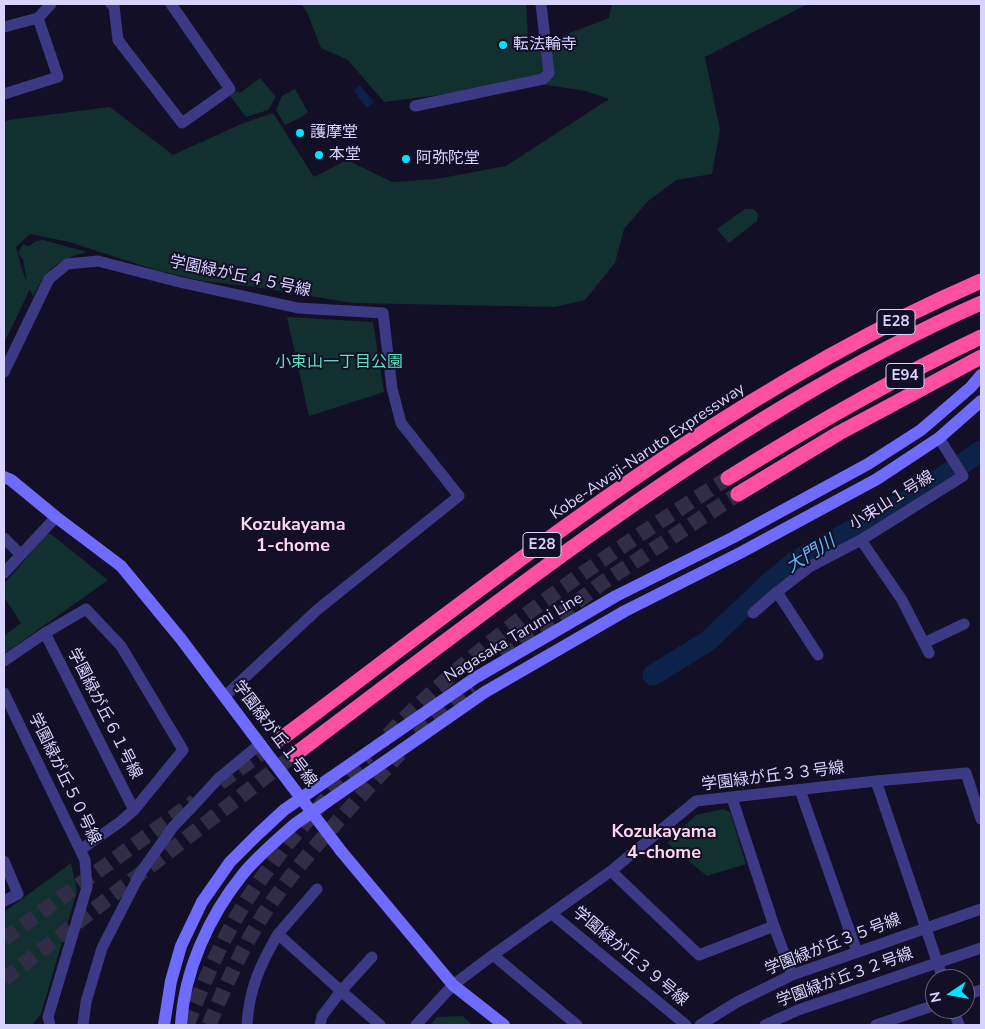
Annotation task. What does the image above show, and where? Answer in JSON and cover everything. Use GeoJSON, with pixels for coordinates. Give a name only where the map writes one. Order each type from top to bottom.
{"type":"FeatureCollection","features":[{"type":"Feature","properties":{"kind":"highway"},"geometry":{"type":"LineString","coordinates":[[880,329],[981,275]]}},
{"type":"Feature","properties":{"kind":"highway","name":"Kobe-Awaji-Naruto Expressway"},"geometry":{"type":"LineString","coordinates":[[282,738],[601,501],[670,454],[743,407],[880,329],[981,281]]}},
{"type":"Feature","properties":{"kind":"highway","name":"E28"},"geometry":{"type":"LineString","coordinates":[[294,755],[535,575],[681,471],[822,384],[890,347],[981,303]]}},
{"type":"Feature","properties":{"kind":"highway"},"geometry":{"type":"LineString","coordinates":[[890,347],[981,311]]}},
{"type":"Feature","properties":{"kind":"highway","name":"E94"},"geometry":{"type":"LineString","coordinates":[[728,478],[905,375],[981,337]]}},
{"type":"Feature","properties":{"kind":"highway","name":"E94"},"geometry":{"type":"LineString","coordinates":[[738,494],[838,433],[981,358]]}},
{"type":"Feature","properties":{"kind":"highway"},"geometry":{"type":"LineString","coordinates":[[838,433],[981,365]]}},
{"type":"Feature","properties":{"kind":"main road","name":"Nagasaka Tarumi Line"},"geometry":{"type":"LineString","coordinates":[[164,1025],[171,980],[181,946],[202,902],[230,862],[284,810],[475,678],[616,596],[732,538],[876,459],[922,430],[971,387],[981,375]]}},
{"type":"Feature","properties":{"kind":"main road","name":"Nagasaka Tarumi Line"},"geometry":{"type":"LineString","coordinates":[[181,1025],[188,985],[198,952],[217,910],[244,873],[267,848],[295,824],[485,692],[624,611],[740,553],[877,479],[939,438],[981,401]]}},
{"type":"Feature","properties":{"kind":"main road","name":"学園緑が丘１号線"},"geometry":{"type":"LineString","coordinates":[[4,477],[11,480],[121,566],[225,696],[341,851],[453,984],[504,1025]]}},
{"type":"Feature","properties":{"kind":"street"},"geometry":{"type":"LineString","coordinates":[[4,27],[38,18],[51,4]]}},
{"type":"Feature","properties":{"kind":"street"},"geometry":{"type":"LineString","coordinates":[[114,5],[118,40],[182,123],[230,89],[172,4]]}},
{"type":"Feature","properties":{"kind":"street"},"geometry":{"type":"LineString","coordinates":[[415,106],[544,79],[549,73],[541,4]]}},
{"type":"Feature","properties":{"kind":"street"},"geometry":{"type":"LineString","coordinates":[[4,94],[58,77],[38,18]]}},
{"type":"Feature","properties":{"kind":"street","name":"学園緑が丘４５号線"},"geometry":{"type":"LineString","coordinates":[[4,372],[49,278],[67,264],[98,261],[179,282],[298,308],[383,314],[392,388],[401,423],[459,496],[317,610],[225,696]]}},
{"type":"Feature","properties":{"kind":"street","name":"小束山１号線"},"geometry":{"type":"LineString","coordinates":[[753,613],[811,566],[861,540],[962,476],[939,438]]}},
{"type":"Feature","properties":{"kind":"street"},"geometry":{"type":"LineString","coordinates":[[4,573],[56,517]]}},
{"type":"Feature","properties":{"kind":"street"},"geometry":{"type":"LineString","coordinates":[[4,538],[20,554]]}},
{"type":"Feature","properties":{"kind":"street"},"geometry":{"type":"LineString","coordinates":[[861,540],[902,600],[927,648],[964,624]]}},
{"type":"Feature","properties":{"kind":"street"},"geometry":{"type":"LineString","coordinates":[[777,592],[818,655]]}},
{"type":"Feature","properties":{"kind":"street"},"geometry":{"type":"LineString","coordinates":[[4,661],[45,633],[86,609],[121,646],[183,750],[134,810],[80,850]]}},
{"type":"Feature","properties":{"kind":"street","name":"学園緑が丘６１号線"},"geometry":{"type":"LineString","coordinates":[[45,633],[134,810]]}},
{"type":"Feature","properties":{"kind":"street","name":"学園緑が丘５０号線"},"geometry":{"type":"LineString","coordinates":[[4,693],[85,860],[87,886],[48,1017],[50,1025]]}},
{"type":"Feature","properties":{"kind":"street"},"geometry":{"type":"LineString","coordinates":[[83,1025],[86,1002],[102,948],[141,872],[173,827],[219,778],[260,744]]}},
{"type":"Feature","properties":{"kind":"street","name":"学園緑が丘３３号線"},"geometry":{"type":"LineString","coordinates":[[416,1025],[453,984],[610,871],[696,801],[966,773],[981,819]]}},
{"type":"Feature","properties":{"kind":"street"},"geometry":{"type":"LineString","coordinates":[[876,781],[939,969]]}},
{"type":"Feature","properties":{"kind":"street"},"geometry":{"type":"LineString","coordinates":[[800,790],[857,952]]}},
{"type":"Feature","properties":{"kind":"street"},"geometry":{"type":"LineString","coordinates":[[732,798],[792,975]]}},
{"type":"Feature","properties":{"kind":"street"},"geometry":{"type":"LineString","coordinates":[[4,861],[18,894],[4,901]]}},
{"type":"Feature","properties":{"kind":"street"},"geometry":{"type":"LineString","coordinates":[[610,871],[699,955],[774,926]]}},
{"type":"Feature","properties":{"kind":"street"},"geometry":{"type":"LineString","coordinates":[[247,1025],[253,985],[262,961],[278,934],[317,889]]}},
{"type":"Feature","properties":{"kind":"street","name":"学園緑が丘３５号線"},"geometry":{"type":"LineString","coordinates":[[700,1025],[737,1002],[792,975],[981,909]]}},
{"type":"Feature","properties":{"kind":"street","name":"学園緑が丘３９号線"},"geometry":{"type":"LineString","coordinates":[[552,914],[686,1025]]}},
{"type":"Feature","properties":{"kind":"street"},"geometry":{"type":"LineString","coordinates":[[278,934],[380,1025]]}},
{"type":"Feature","properties":{"kind":"street","name":"学園緑が丘３２号線"},"geometry":{"type":"LineString","coordinates":[[765,1025],[798,1010],[981,948]]}},
{"type":"Feature","properties":{"kind":"street"},"geometry":{"type":"LineString","coordinates":[[492,955],[577,1025]]}},
{"type":"Feature","properties":{"kind":"street"},"geometry":{"type":"LineString","coordinates":[[320,1025],[322,1016],[341,990],[372,957]]}},
{"type":"Feature","properties":{"kind":"street"},"geometry":{"type":"LineString","coordinates":[[876,1025],[925,1008]]}},
{"type":"Feature","properties":{"kind":"green space"},"geometry":{"type":"Polygon","coordinates":[[[301,4],[526,4],[528,37],[549,41],[609,18],[612,4],[808,4],[705,57],[720,130],[712,174],[676,180],[647,202],[624,229],[615,263],[585,300],[555,307],[352,303],[256,287],[203,281],[156,270],[69,242],[30,234],[16,247],[27,282],[23,259],[18,253],[23,244],[29,246],[36,241],[43,240],[87,252],[67,258],[53,267],[43,279],[33,297],[30,289],[4,343],[4,123],[8,120],[110,107],[173,155],[241,124],[273,113],[314,177],[347,160],[392,182],[436,179],[506,166],[609,99],[586,91],[533,83],[384,102],[348,60],[321,48],[307,12],[301,4]]]}},
{"type":"Feature","properties":{"kind":"green space"},"geometry":{"type":"Polygon","coordinates":[[[260,78],[276,97],[268,110],[246,117],[230,96],[238,91],[240,93],[260,78]]]}},
{"type":"Feature","properties":{"kind":"green space"},"geometry":{"type":"Polygon","coordinates":[[[295,89],[308,112],[285,125],[276,110],[282,96],[295,89]]]}},
{"type":"Feature","properties":{"kind":"green space"},"geometry":{"type":"Polygon","coordinates":[[[745,209],[754,209],[758,214],[757,221],[729,243],[717,229],[745,209]]]}},
{"type":"Feature","properties":{"kind":"green space","name":"小束山一丁目公園"},"geometry":{"type":"Polygon","coordinates":[[[287,317],[373,322],[384,392],[309,416],[287,317]]]}},
{"type":"Feature","properties":{"kind":"green space"},"geometry":{"type":"Polygon","coordinates":[[[51,534],[108,580],[4,654],[4,636],[21,623],[4,597],[4,584],[46,535],[51,534]]]}},
{"type":"Feature","properties":{"kind":"green space"},"geometry":{"type":"Polygon","coordinates":[[[723,809],[730,812],[746,864],[707,876],[667,843],[696,815],[723,809]]]}},
{"type":"Feature","properties":{"kind":"green space"},"geometry":{"type":"Polygon","coordinates":[[[71,863],[77,891],[41,1014],[32,1025],[4,1025],[4,912],[71,863]]]}},
{"type":"Feature","properties":{"kind":"green space"},"geometry":{"type":"Polygon","coordinates":[[[463,1016],[472,1025],[430,1025],[437,1017],[463,1016]]]}},
{"type":"Feature","properties":{"kind":"water"},"geometry":{"type":"Polygon","coordinates":[[[360,85],[374,102],[367,108],[354,91],[360,85]]]}},
{"type":"Feature","properties":{"kind":"waterway","name":"大門川"},"geometry":{"type":"LineString","coordinates":[[653,675],[708,641],[794,562],[916,495],[981,451]]}},
{"type":"Feature","properties":{"kind":"tunnel"},"geometry":{"type":"LineString","coordinates":[[388,735],[466,662],[550,596],[728,478]]}},
{"type":"Feature","properties":{"kind":"tunnel"},"geometry":{"type":"LineString","coordinates":[[503,657],[602,583],[738,494]]}},
{"type":"Feature","properties":{"kind":"tunnel"},"geometry":{"type":"LineString","coordinates":[[418,735],[471,686]]}},
{"type":"Feature","properties":{"kind":"tunnel"},"geometry":{"type":"LineString","coordinates":[[220,783],[282,738]]}},
{"type":"Feature","properties":{"kind":"tunnel"},"geometry":{"type":"LineString","coordinates":[[209,1025],[244,949],[269,906],[315,847],[400,753]]}},
{"type":"Feature","properties":{"kind":"tunnel"},"geometry":{"type":"LineString","coordinates":[[4,979],[294,755]]}},
{"type":"Feature","properties":{"kind":"tunnel"},"geometry":{"type":"LineString","coordinates":[[187,1025],[230,928],[248,898],[275,860],[305,824],[368,755]]}},
{"type":"Feature","properties":{"kind":"tunnel"},"geometry":{"type":"LineString","coordinates":[[4,939],[195,801]]}},
{"type":"Feature","properties":{"kind":"place","name":"転法輪寺"},"geometry":{"type":"Point","coordinates":[503,45]}},
{"type":"Feature","properties":{"kind":"place","name":"護摩堂"},"geometry":{"type":"Point","coordinates":[300,133]}},
{"type":"Feature","properties":{"kind":"place","name":"本堂"},"geometry":{"type":"Point","coordinates":[319,155]}},
{"type":"Feature","properties":{"kind":"place","name":"阿弥陀堂"},"geometry":{"type":"Point","coordinates":[406,159]}},
{"type":"Feature","properties":{"kind":"district","name":"Kozukayama 1-chome"},"geometry":{"type":"Point","coordinates":[293,536]}},
{"type":"Feature","properties":{"kind":"district","name":"Kozukayama 4-chome"},"geometry":{"type":"Point","coordinates":[664,843]}}]}
